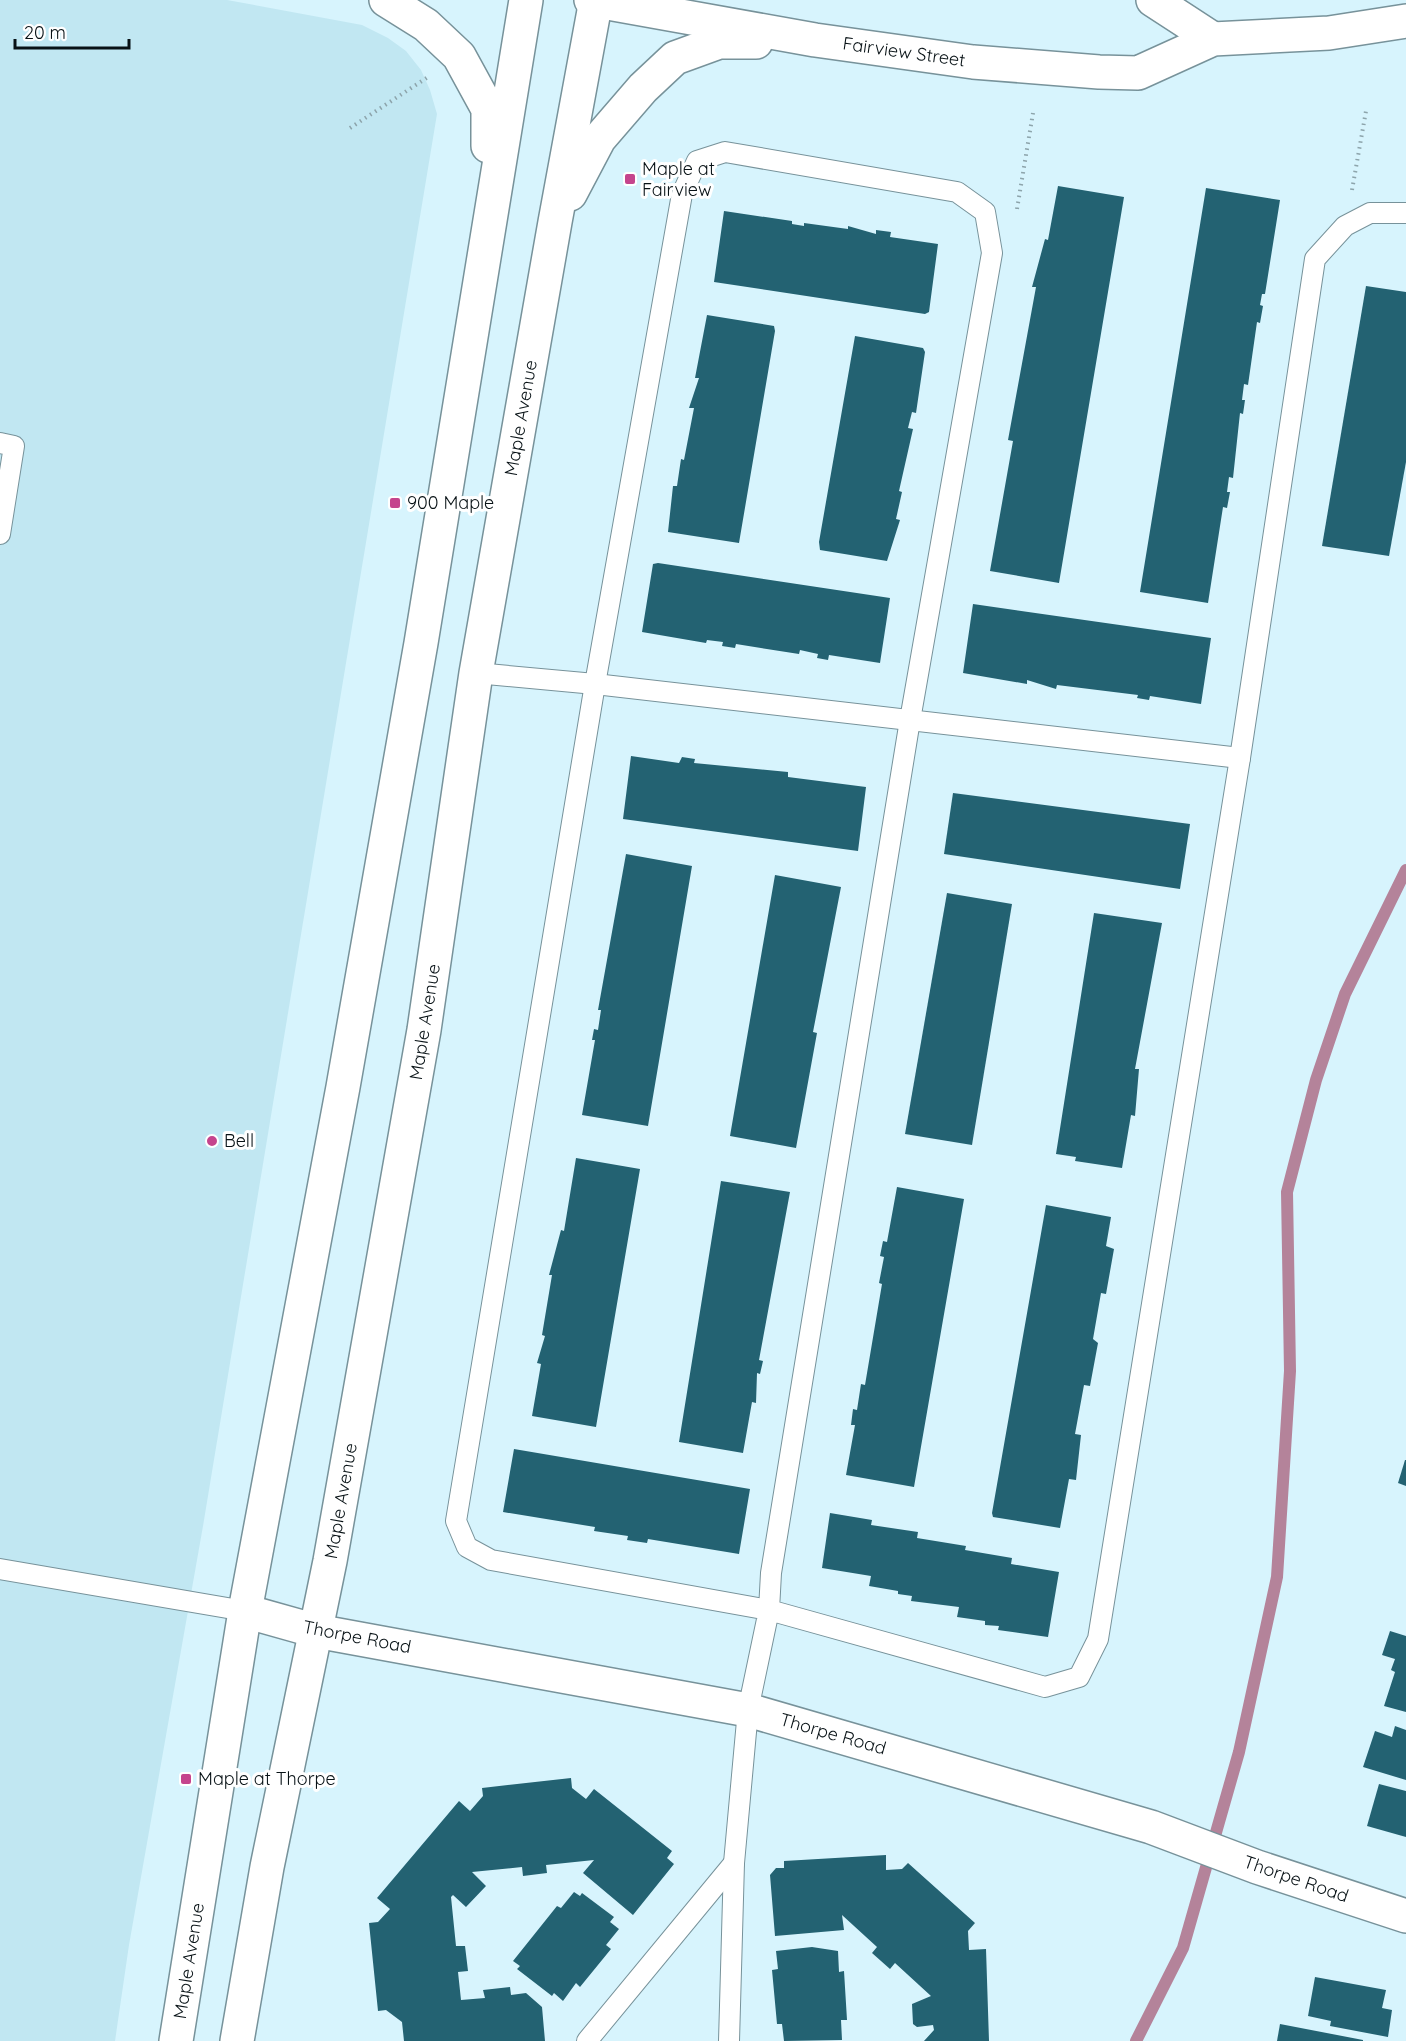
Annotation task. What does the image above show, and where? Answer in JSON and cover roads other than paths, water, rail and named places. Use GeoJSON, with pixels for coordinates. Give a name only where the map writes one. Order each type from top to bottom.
{"type":"FeatureCollection","features":[{"type":"Feature","properties":{"kind":"main road"},"geometry":{"type":"LineString","coordinates":[[386,0],[426,25],[459,56],[488,109],[490,213]]}},
{"type":"Feature","properties":{"kind":"main road","name":"Maple Avenue"},"geometry":{"type":"LineString","coordinates":[[176,2041],[244,1611],[347,1064],[421,643],[526,0]]}},
{"type":"Feature","properties":{"kind":"main road","name":"Maple Avenue"},"geometry":{"type":"LineString","coordinates":[[237,2041],[267,1867],[316,1631],[424,1030],[477,673],[594,0]]}},
{"type":"Feature","properties":{"kind":"main road","name":"Fairview Street"},"geometry":{"type":"LineString","coordinates":[[594,0],[815,40],[973,62],[1061,70],[1138,73],[1213,39],[1329,33],[1406,21]]}},
{"type":"Feature","properties":{"kind":"main road"},"geometry":{"type":"LineString","coordinates":[[1153,0],[1213,39]]}},
{"type":"Feature","properties":{"kind":"main road"},"geometry":{"type":"LineString","coordinates":[[555,222],[599,139],[643,88],[675,58],[719,42],[815,40]]}},
{"type":"Feature","properties":{"kind":"main road","name":"Thorpe Road"},"geometry":{"type":"LineString","coordinates":[[244,1611],[316,1631],[748,1710],[1151,1827],[1257,1867],[1406,1916]]}},
{"type":"Feature","properties":{"kind":"lane"},"geometry":{"type":"LineString","coordinates":[[729,2041],[734,1863],[748,1710],[769,1610],[771,1573],[910,720],[992,253],[985,212],[957,192],[725,152],[697,160],[681,194],[595,684],[456,1521],[467,1547],[490,1560],[769,1610],[1045,1687],[1079,1677],[1098,1639],[1240,758],[1315,259],[1345,225],[1370,213],[1406,213]]}},
{"type":"Feature","properties":{"kind":"lane"},"geometry":{"type":"LineString","coordinates":[[0,443],[14,446],[0,534]]}},
{"type":"Feature","properties":{"kind":"lane"},"geometry":{"type":"LineString","coordinates":[[477,673],[595,684],[1240,758]]}},
{"type":"Feature","properties":{"kind":"lane"},"geometry":{"type":"LineString","coordinates":[[0,1569],[244,1611]]}},
{"type":"Feature","properties":{"kind":"lane"},"geometry":{"type":"LineString","coordinates":[[587,2041],[734,1863]]}},
{"type":"Feature","properties":{"kind":"waterway"},"geometry":{"type":"LineString","coordinates":[[1136,2041],[1183,1948],[1239,1752],[1277,1577],[1290,1371],[1287,1192],[1316,1080],[1345,994],[1406,870]]}},
{"type":"Feature","properties":{"kind":"place","name":"Maple at Fairview"},"geometry":{"type":"Point","coordinates":[630,179]}},
{"type":"Feature","properties":{"kind":"place","name":"900 Maple"},"geometry":{"type":"Point","coordinates":[395,503]}},
{"type":"Feature","properties":{"kind":"place","name":"Bell"},"geometry":{"type":"Point","coordinates":[212,1141]}},
{"type":"Feature","properties":{"kind":"place","name":"Maple at Thorpe"},"geometry":{"type":"Point","coordinates":[186,1779]}}]}
